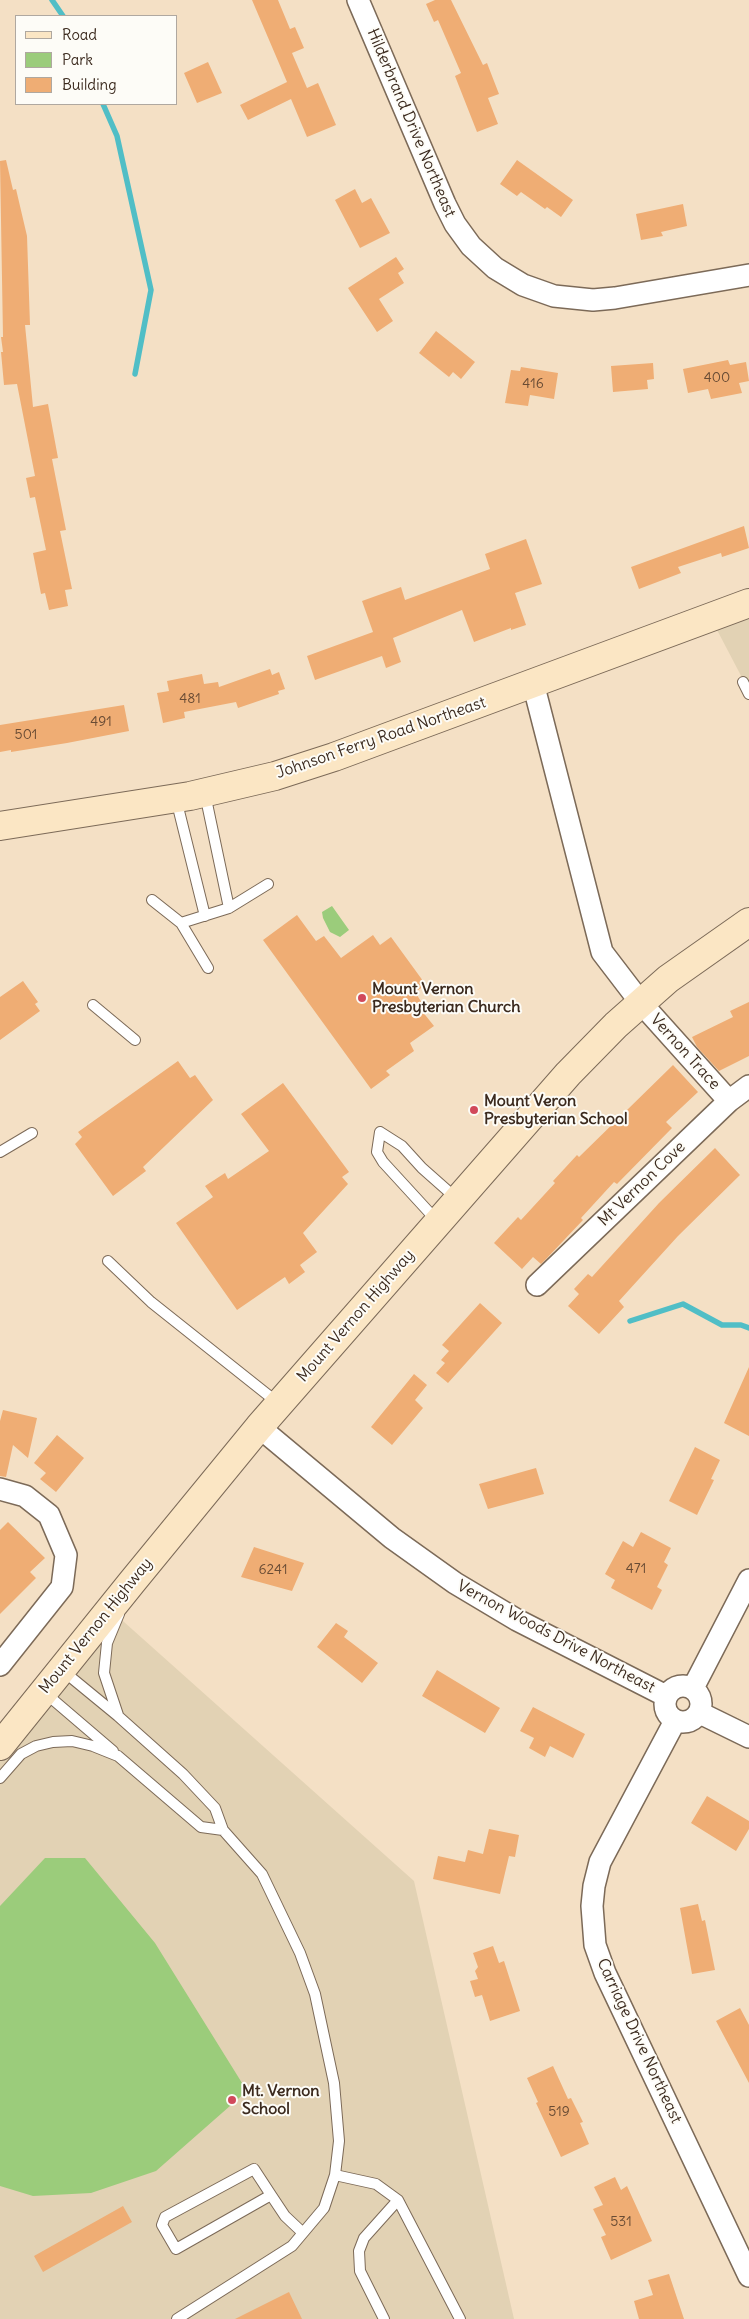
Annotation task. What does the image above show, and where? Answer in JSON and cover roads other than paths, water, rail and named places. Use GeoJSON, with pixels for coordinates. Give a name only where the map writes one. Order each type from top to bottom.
{"type":"FeatureCollection","features":[{"type":"Feature","properties":{"kind":"main road","name":"Johnson Ferry Road Northeast"},"geometry":{"type":"LineString","coordinates":[[0,826],[176,798],[275,776],[749,603]]}},
{"type":"Feature","properties":{"kind":"main road","name":"Mount Vernon Highway"},"geometry":{"type":"LineString","coordinates":[[0,1746],[260,1427],[568,1074],[668,979],[732,932],[749,922]]}},
{"type":"Feature","properties":{"kind":"street","name":"Hilderbrand Drive Northeast"},"geometry":{"type":"LineString","coordinates":[[358,0],[448,211],[471,246],[495,268],[523,285],[554,296],[592,300],[749,275]]}},
{"type":"Feature","properties":{"kind":"street","name":"Vernon Trace"},"geometry":{"type":"LineString","coordinates":[[533,683],[602,952],[641,1003],[729,1101]]}},
{"type":"Feature","properties":{"kind":"street","name":"Mt Vernon Cove"},"geometry":{"type":"LineString","coordinates":[[537,1285],[729,1101],[749,1086]]}},
{"type":"Feature","properties":{"kind":"street","name":"Vernon Woods Drive Northeast"},"geometry":{"type":"LineString","coordinates":[[260,1427],[392,1538],[455,1583],[517,1620],[666,1696]]}},
{"type":"Feature","properties":{"kind":"street"},"geometry":{"type":"LineString","coordinates":[[0,1489],[25,1496],[49,1515],[66,1555],[62,1587],[0,1665]]}},
{"type":"Feature","properties":{"kind":"street"},"geometry":{"type":"LineString","coordinates":[[693,1688],[749,1580]]}},
{"type":"Feature","properties":{"kind":"street"},"geometry":{"type":"LineString","coordinates":[[678,1686],[693,1688],[701,1701],[700,1712],[696,1718],[686,1723],[675,1721],[666,1711],[664,1705],[666,1696],[672,1688],[678,1686]]}},
{"type":"Feature","properties":{"kind":"street"},"geometry":{"type":"LineString","coordinates":[[700,1712],[749,1738]]}},
{"type":"Feature","properties":{"kind":"street","name":"Carriage Drive Northeast"},"geometry":{"type":"LineString","coordinates":[[675,1721],[600,1862],[594,1886],[592,1906],[595,1945],[605,1973],[749,2276]]}},
{"type":"Feature","properties":{"kind":"lane"},"geometry":{"type":"LineString","coordinates":[[743,682],[749,694]]}},
{"type":"Feature","properties":{"kind":"lane"},"geometry":{"type":"LineString","coordinates":[[204,792],[229,908]]}},
{"type":"Feature","properties":{"kind":"lane"},"geometry":{"type":"LineString","coordinates":[[176,798],[205,916]]}},
{"type":"Feature","properties":{"kind":"lane"},"geometry":{"type":"LineString","coordinates":[[181,923],[229,908],[268,884]]}},
{"type":"Feature","properties":{"kind":"lane"},"geometry":{"type":"LineString","coordinates":[[152,900],[181,923],[208,968]]}},
{"type":"Feature","properties":{"kind":"lane"},"geometry":{"type":"LineString","coordinates":[[93,1005],[135,1040]]}},
{"type":"Feature","properties":{"kind":"lane"},"geometry":{"type":"LineString","coordinates":[[438,1222],[377,1152],[380,1132],[402,1146],[422,1168],[458,1200]]}},
{"type":"Feature","properties":{"kind":"lane"},"geometry":{"type":"LineString","coordinates":[[0,1152],[32,1133]]}},
{"type":"Feature","properties":{"kind":"lane"},"geometry":{"type":"LineString","coordinates":[[108,1261],[151,1302],[280,1404]]}},
{"type":"Feature","properties":{"kind":"lane"},"geometry":{"type":"LineString","coordinates":[[118,1716],[104,1673],[107,1643],[132,1582]]}},
{"type":"Feature","properties":{"kind":"lane"},"geometry":{"type":"LineString","coordinates":[[61,1670],[118,1716],[183,1774],[215,1808],[223,1830],[262,1874],[300,1953],[315,1994],[334,2083],[339,2141],[335,2175],[324,2208],[292,2246],[177,2319]]}},
{"type":"Feature","properties":{"kind":"lane"},"geometry":{"type":"LineString","coordinates":[[43,1692],[201,1827],[223,1830]]}},
{"type":"Feature","properties":{"kind":"lane"},"geometry":{"type":"LineString","coordinates":[[0,1778],[20,1754],[36,1746],[53,1742],[72,1741],[93,1746],[118,1756]]}},
{"type":"Feature","properties":{"kind":"lane"},"geometry":{"type":"LineString","coordinates":[[271,2195],[176,2249],[162,2225],[165,2217],[254,2169],[285,2216],[303,2233]]}},
{"type":"Feature","properties":{"kind":"lane"},"geometry":{"type":"LineString","coordinates":[[335,2175],[376,2184],[398,2200],[460,2319]]}},
{"type":"Feature","properties":{"kind":"lane"},"geometry":{"type":"LineString","coordinates":[[384,2319],[360,2271],[359,2251],[364,2238],[398,2200]]}},
{"type":"Feature","properties":{"kind":"waterway"},"geometry":{"type":"LineString","coordinates":[[52,0],[62,15]]}},
{"type":"Feature","properties":{"kind":"waterway"},"geometry":{"type":"LineString","coordinates":[[103,105],[117,136],[151,290],[135,374]]}},
{"type":"Feature","properties":{"kind":"waterway"},"geometry":{"type":"LineString","coordinates":[[630,1321],[683,1304],[722,1325],[741,1325],[749,1328]]}},
{"type":"Feature","properties":{"kind":"place","name":"Mount Vernon Presbyterian Church"},"geometry":{"type":"Point","coordinates":[362,998]}},
{"type":"Feature","properties":{"kind":"place","name":"Mount Veron Presbyterian School"},"geometry":{"type":"Point","coordinates":[474,1110]}},
{"type":"Feature","properties":{"kind":"place","name":"Mt. Vernon School"},"geometry":{"type":"Point","coordinates":[232,2100]}}]}
